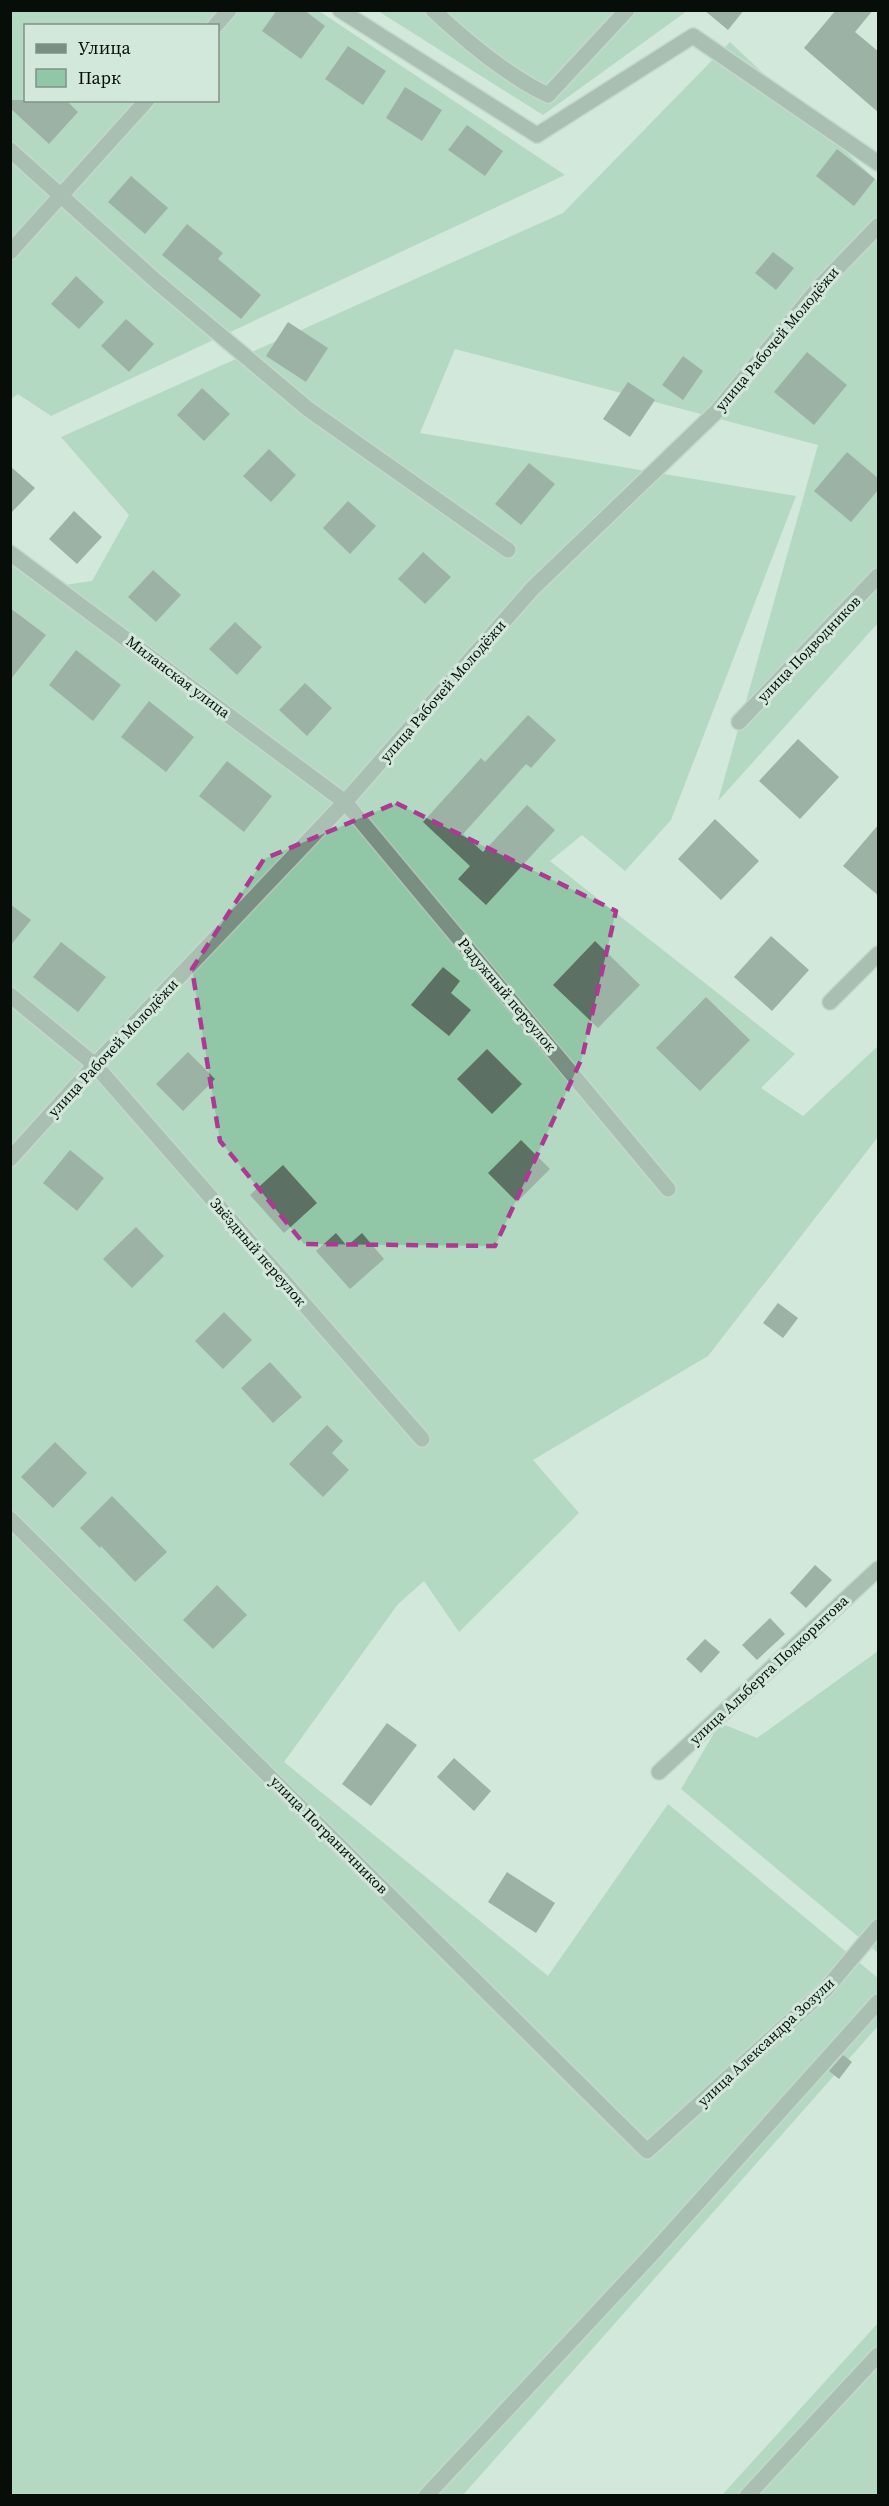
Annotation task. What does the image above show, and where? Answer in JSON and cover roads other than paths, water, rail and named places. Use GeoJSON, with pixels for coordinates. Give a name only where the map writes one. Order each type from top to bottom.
{"type":"FeatureCollection","features":[{"type":"Feature","properties":{"kind":"street"},"geometry":{"type":"LineString","coordinates":[[217,24],[229,10]]}},
{"type":"Feature","properties":{"kind":"street"},"geometry":{"type":"LineString","coordinates":[[340,10],[537,135],[693,36],[879,164]]}},
{"type":"Feature","properties":{"kind":"street"},"geometry":{"type":"LineString","coordinates":[[434,10],[456,32],[531,87],[548,95],[627,10]]}},
{"type":"Feature","properties":{"kind":"street"},"geometry":{"type":"LineString","coordinates":[[10,252],[145,102]]}},
{"type":"Feature","properties":{"kind":"street"},"geometry":{"type":"LineString","coordinates":[[10,150],[157,282],[308,409],[508,550]]}},
{"type":"Feature","properties":{"kind":"street","name":"улица Рабочей Молодёжи"},"geometry":{"type":"LineString","coordinates":[[10,1160],[95,1065],[345,802],[533,588],[717,411],[821,285],[879,226]]}},
{"type":"Feature","properties":{"kind":"street","name":"Миланская улица"},"geometry":{"type":"LineString","coordinates":[[10,553],[345,802]]}},
{"type":"Feature","properties":{"kind":"street","name":"улица Подводников"},"geometry":{"type":"LineString","coordinates":[[739,722],[879,576]]}},
{"type":"Feature","properties":{"kind":"street","name":"Радужный переулок"},"geometry":{"type":"LineString","coordinates":[[345,802],[668,1189]]}},
{"type":"Feature","properties":{"kind":"street"},"geometry":{"type":"LineString","coordinates":[[830,1002],[879,954]]}},
{"type":"Feature","properties":{"kind":"street","name":"Звёздный переулок"},"geometry":{"type":"LineString","coordinates":[[10,994],[95,1065],[422,1439]]}},
{"type":"Feature","properties":{"kind":"street","name":"улица Пограничников"},"geometry":{"type":"LineString","coordinates":[[10,1519],[647,2151]]}},
{"type":"Feature","properties":{"kind":"street","name":"улица Альберта Подкорытова"},"geometry":{"type":"LineString","coordinates":[[659,1772],[879,1569]]}},
{"type":"Feature","properties":{"kind":"street","name":"улица Александра Зозули"},"geometry":{"type":"LineString","coordinates":[[647,2151],[826,1989],[879,1927]]}},
{"type":"Feature","properties":{"kind":"street"},"geometry":{"type":"LineString","coordinates":[[426,2496],[652,2254],[879,2001]]}},
{"type":"Feature","properties":{"kind":"street"},"geometry":{"type":"LineString","coordinates":[[747,2496],[879,2355]]}}]}
